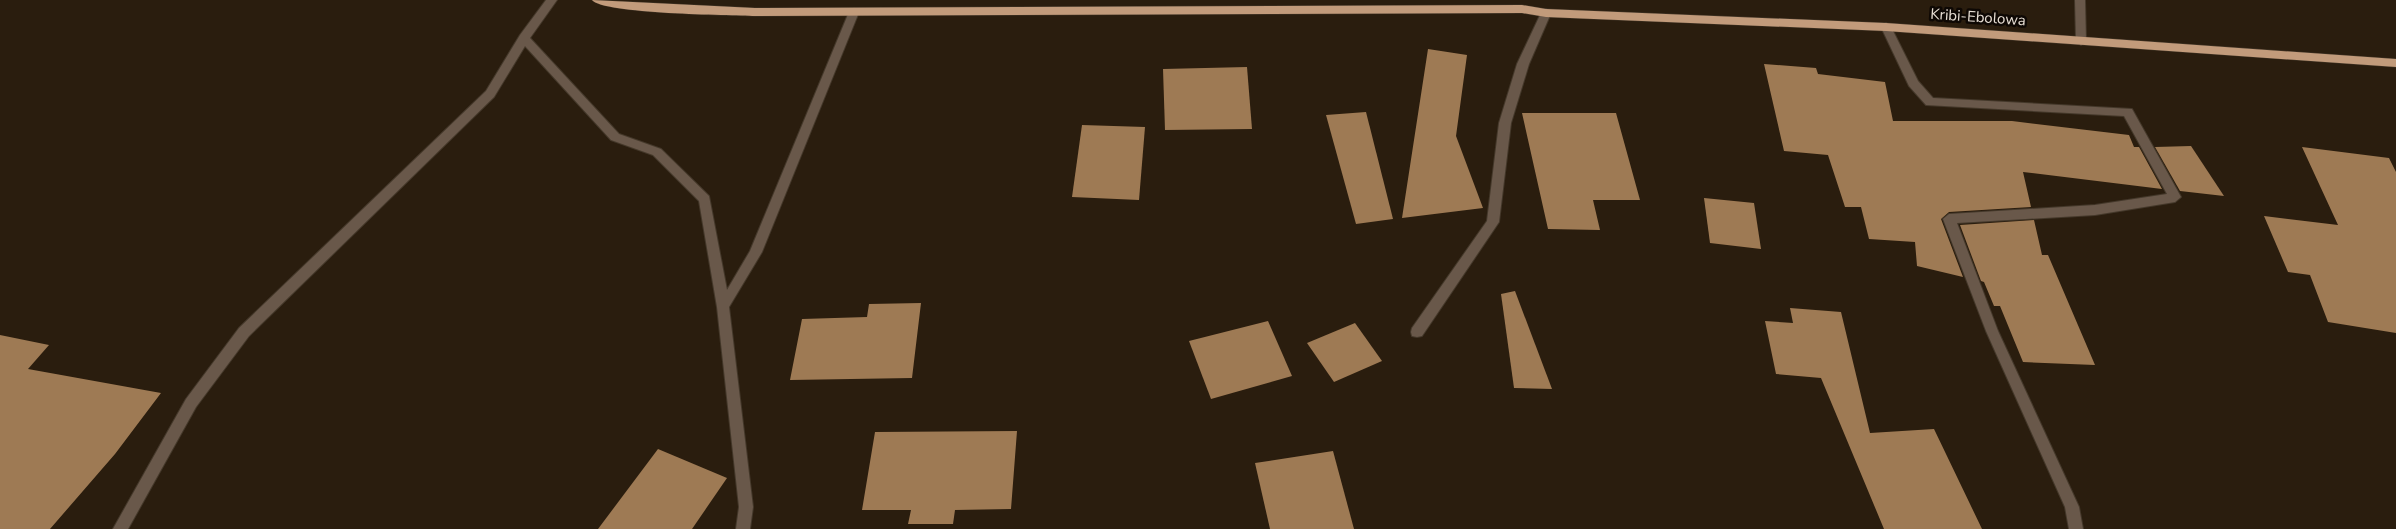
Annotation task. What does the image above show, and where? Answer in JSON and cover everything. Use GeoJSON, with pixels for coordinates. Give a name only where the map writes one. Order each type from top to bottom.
{"type":"FeatureCollection","features":[{"type":"Feature","properties":{"kind":"highway","name":"Kribi-Ebolowa"},"geometry":{"type":"LineString","coordinates":[[598,0],[636,7],[755,12],[1522,9],[1546,13],[1886,27],[2396,63]]}},
{"type":"Feature","properties":{"kind":"street"},"geometry":{"type":"LineString","coordinates":[[120,529],[191,402],[244,332],[490,94],[524,38],[552,0]]}},
{"type":"Feature","properties":{"kind":"street"},"geometry":{"type":"LineString","coordinates":[[2080,0],[2080,41]]}},
{"type":"Feature","properties":{"kind":"street"},"geometry":{"type":"LineString","coordinates":[[723,307],[756,252],[854,12]]}},
{"type":"Feature","properties":{"kind":"street"},"geometry":{"type":"LineString","coordinates":[[1417,332],[1493,222],[1505,123],[1523,64],[1546,13]]}},
{"type":"Feature","properties":{"kind":"street"},"geometry":{"type":"LineString","coordinates":[[1886,27],[1913,83],[1930,102],[2128,112],[2175,197],[2095,210],[1949,218],[1992,330],[2072,507],[2076,529]]}},
{"type":"Feature","properties":{"kind":"street"},"geometry":{"type":"LineString","coordinates":[[524,38],[614,137],[656,152],[705,199],[723,307],[746,507],[743,529]]}},
{"type":"Feature","properties":{"kind":"building"},"geometry":{"type":"Polygon","coordinates":[[[1428,49],[1467,55],[1456,136],[1483,208],[1402,218],[1428,49]]]}},
{"type":"Feature","properties":{"kind":"building"},"geometry":{"type":"Polygon","coordinates":[[[1764,64],[1816,68],[1818,74],[1885,82],[1893,121],[2012,121],[2129,135],[2134,147],[2139,147],[2162,189],[2023,172],[2031,207],[1949,212],[1941,219],[1963,277],[1917,266],[1915,242],[1869,239],[1861,207],[1845,207],[1828,155],[1784,151],[1764,64]]]}},
{"type":"Feature","properties":{"kind":"building"},"geometry":{"type":"Polygon","coordinates":[[[1247,67],[1252,129],[1165,130],[1163,69],[1247,67]]]}},
{"type":"Feature","properties":{"kind":"building"},"geometry":{"type":"Polygon","coordinates":[[[1366,112],[1393,219],[1356,224],[1326,115],[1366,112]]]}},
{"type":"Feature","properties":{"kind":"building"},"geometry":{"type":"Polygon","coordinates":[[[1522,113],[1616,113],[1640,200],[1593,200],[1600,230],[1548,229],[1522,113]]]}},
{"type":"Feature","properties":{"kind":"building"},"geometry":{"type":"Polygon","coordinates":[[[1082,125],[1145,127],[1139,200],[1072,197],[1082,125]]]}},
{"type":"Feature","properties":{"kind":"building"},"geometry":{"type":"Polygon","coordinates":[[[2191,146],[2224,196],[2180,191],[2155,147],[2191,146]]]}},
{"type":"Feature","properties":{"kind":"building"},"geometry":{"type":"Polygon","coordinates":[[[2302,147],[2389,158],[2396,172],[2396,333],[2328,322],[2310,275],[2288,272],[2264,216],[2338,225],[2302,147]]]}},
{"type":"Feature","properties":{"kind":"building"},"geometry":{"type":"Polygon","coordinates":[[[1704,198],[1754,203],[1761,249],[1710,243],[1704,198]]]}},
{"type":"Feature","properties":{"kind":"building"},"geometry":{"type":"Polygon","coordinates":[[[2034,220],[2042,255],[2048,255],[2095,365],[2023,362],[2000,306],[1994,306],[1984,282],[1981,281],[1960,225],[2034,220]]]}},
{"type":"Feature","properties":{"kind":"building"},"geometry":{"type":"Polygon","coordinates":[[[1515,291],[1552,389],[1514,388],[1501,294],[1515,291]]]}},
{"type":"Feature","properties":{"kind":"building"},"geometry":{"type":"Polygon","coordinates":[[[921,303],[912,378],[790,380],[802,319],[867,317],[869,304],[921,303]]]}},
{"type":"Feature","properties":{"kind":"building"},"geometry":{"type":"Polygon","coordinates":[[[1790,308],[1841,312],[1870,433],[1934,429],[1982,529],[1884,529],[1821,378],[1776,374],[1765,321],[1793,323],[1790,308]]]}},
{"type":"Feature","properties":{"kind":"building"},"geometry":{"type":"Polygon","coordinates":[[[1268,321],[1292,376],[1211,399],[1189,341],[1268,321]]]}},
{"type":"Feature","properties":{"kind":"building"},"geometry":{"type":"Polygon","coordinates":[[[1355,323],[1382,361],[1334,382],[1307,343],[1355,323]]]}},
{"type":"Feature","properties":{"kind":"building"},"geometry":{"type":"Polygon","coordinates":[[[0,335],[49,345],[28,369],[161,393],[115,454],[50,529],[0,529],[0,335]]]}},
{"type":"Feature","properties":{"kind":"building"},"geometry":{"type":"Polygon","coordinates":[[[1017,431],[1011,509],[955,510],[953,524],[908,524],[911,510],[862,510],[875,432],[1017,431]]]}},
{"type":"Feature","properties":{"kind":"building"},"geometry":{"type":"Polygon","coordinates":[[[658,449],[727,478],[692,529],[598,529],[658,449]]]}},
{"type":"Feature","properties":{"kind":"building"},"geometry":{"type":"Polygon","coordinates":[[[1333,451],[1354,529],[1270,529],[1255,463],[1333,451]]]}}]}
